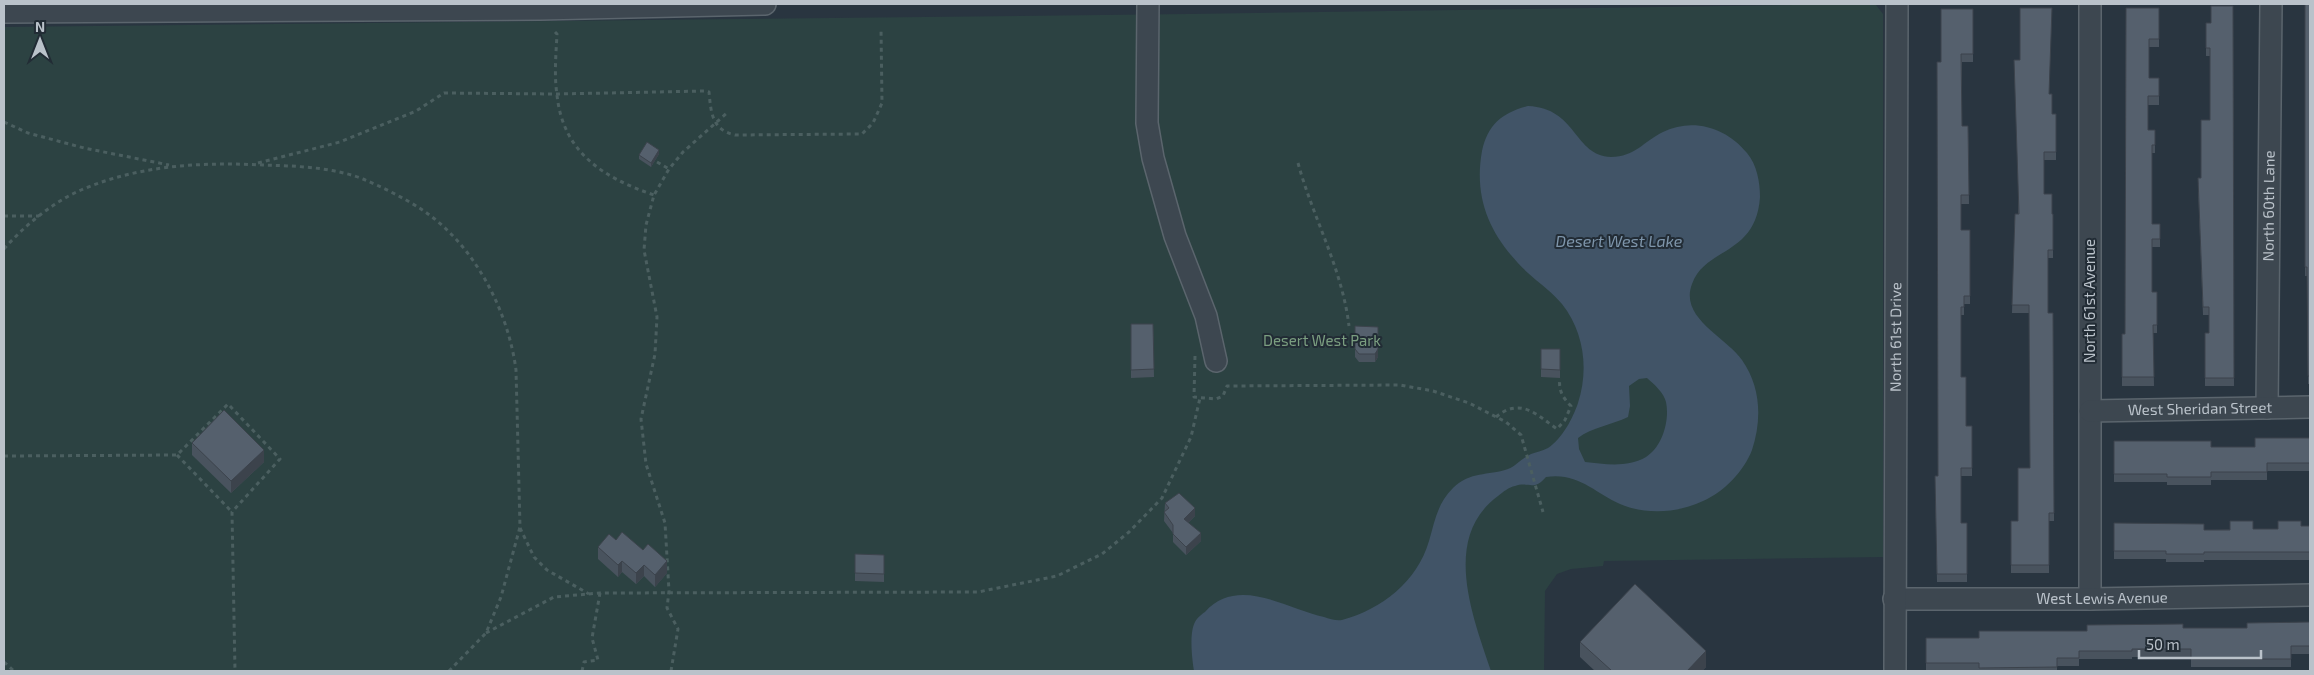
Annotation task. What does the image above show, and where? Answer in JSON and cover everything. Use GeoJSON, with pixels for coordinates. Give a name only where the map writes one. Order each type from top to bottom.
{"type":"FeatureCollection","features":[{"type":"Feature","properties":{"kind":"street"},"geometry":{"type":"LineString","coordinates":[[4,12],[153,8],[765,4]]}},
{"type":"Feature","properties":{"kind":"street"},"geometry":{"type":"LineString","coordinates":[[1148,4],[1147,123],[1153,158],[1175,236],[1206,316],[1205,360]]}},
{"type":"Feature","properties":{"kind":"street","name":"North 61st Drive"},"geometry":{"type":"LineString","coordinates":[[1895,671],[1897,4]]}},
{"type":"Feature","properties":{"kind":"street","name":"North 61st Avenue"},"geometry":{"type":"LineString","coordinates":[[2090,4],[2090,599]]}},
{"type":"Feature","properties":{"kind":"street","name":"North 60th Lane"},"geometry":{"type":"LineString","coordinates":[[2267,408],[2271,4]]}},
{"type":"Feature","properties":{"kind":"street","name":"West Sheridan Street"},"geometry":{"type":"LineString","coordinates":[[2090,411],[2310,407]]}},
{"type":"Feature","properties":{"kind":"street","name":"West Lewis Avenue"},"geometry":{"type":"LineString","coordinates":[[1894,599],[2090,599],[2310,595]]}},
{"type":"Feature","properties":{"kind":"path"},"geometry":{"type":"LineString","coordinates":[[252,164],[340,142],[416,111],[444,93],[557,94],[705,91],[709,92],[712,114],[724,133],[735,135],[862,134],[873,123],[882,103],[882,28]]}},
{"type":"Feature","properties":{"kind":"path"},"geometry":{"type":"LineString","coordinates":[[555,32],[557,34],[557,94],[560,115],[570,136],[582,154],[600,171],[625,185],[654,195]]}},
{"type":"Feature","properties":{"kind":"path"},"geometry":{"type":"LineString","coordinates":[[671,671],[678,629],[668,608],[669,591],[664,523],[646,464],[641,418],[655,354],[657,317],[644,250],[646,225],[654,195],[669,169],[683,152],[728,112]]}},
{"type":"Feature","properties":{"kind":"path"},"geometry":{"type":"LineString","coordinates":[[4,122],[28,133],[84,148],[172,166]]}},
{"type":"Feature","properties":{"kind":"path"},"geometry":{"type":"LineString","coordinates":[[656,162],[669,169]]}},
{"type":"Feature","properties":{"kind":"path"},"geometry":{"type":"LineString","coordinates":[[1298,163],[1309,199],[1340,279],[1349,326]]}},
{"type":"Feature","properties":{"kind":"path"},"geometry":{"type":"LineString","coordinates":[[4,249],[39,216],[80,190],[123,176],[172,166],[252,164],[289,165],[330,170],[363,179],[421,209],[449,234],[472,260],[503,315],[514,351],[520,527],[501,597],[486,634]]}},
{"type":"Feature","properties":{"kind":"path"},"geometry":{"type":"LineString","coordinates":[[4,216],[39,216]]}},
{"type":"Feature","properties":{"kind":"path"},"geometry":{"type":"LineString","coordinates":[[1205,360],[1194,397],[1216,399],[1223,396],[1227,386],[1400,385],[1433,391],[1469,403],[1496,417],[1521,435],[1543,512]]}},
{"type":"Feature","properties":{"kind":"path"},"geometry":{"type":"LineString","coordinates":[[1496,417],[1509,407],[1523,408],[1557,429],[1565,420],[1571,406],[1561,392],[1560,378]]}},
{"type":"Feature","properties":{"kind":"path"},"geometry":{"type":"LineString","coordinates":[[449,671],[486,634],[554,598],[600,593],[669,591],[978,592],[1057,576],[1102,554],[1129,532],[1162,498],[1191,437],[1200,398]]}},
{"type":"Feature","properties":{"kind":"path"},"geometry":{"type":"LineString","coordinates":[[4,456],[177,455],[228,404],[280,459],[232,512]]}},
{"type":"Feature","properties":{"kind":"path"},"geometry":{"type":"LineString","coordinates":[[177,455],[232,512],[235,671]]}},
{"type":"Feature","properties":{"kind":"path"},"geometry":{"type":"LineString","coordinates":[[520,527],[534,556],[547,570],[589,594]]}},
{"type":"Feature","properties":{"kind":"path"},"geometry":{"type":"LineString","coordinates":[[582,671],[584,662],[598,660],[592,638],[600,593]]}},
{"type":"Feature","properties":{"kind":"path"},"geometry":{"type":"LineString","coordinates":[[4,662],[14,671]]}},
{"type":"Feature","properties":{"kind":"green space","name":"Desert West Park"},"geometry":{"type":"Polygon","coordinates":[[[1876,5],[1883,14],[1883,557],[1604,561],[1603,566],[1571,569],[1557,574],[1545,591],[1544,671],[4,671],[4,27],[1189,14],[1876,5]]]}},
{"type":"Feature","properties":{"kind":"water","name":"Desert West Lake"},"geometry":{"type":"Polygon","coordinates":[[[1528,106],[1544,109],[1556,115],[1566,123],[1589,149],[1599,155],[1611,157],[1627,154],[1663,132],[1686,125],[1697,125],[1720,131],[1739,144],[1747,153],[1756,168],[1759,185],[1760,197],[1756,216],[1750,230],[1740,241],[1698,272],[1692,284],[1690,296],[1692,307],[1698,317],[1742,360],[1753,381],[1758,404],[1757,427],[1752,450],[1744,466],[1726,486],[1711,497],[1693,505],[1673,510],[1651,511],[1630,508],[1577,480],[1557,476],[1546,477],[1534,485],[1513,487],[1498,496],[1481,513],[1470,533],[1466,556],[1466,579],[1470,603],[1491,671],[1194,671],[1192,660],[1193,627],[1198,618],[1218,601],[1232,596],[1247,595],[1279,602],[1310,613],[1340,620],[1371,609],[1396,592],[1416,569],[1429,541],[1443,500],[1453,488],[1473,476],[1508,469],[1531,454],[1548,448],[1566,428],[1578,403],[1581,390],[1584,364],[1580,339],[1562,304],[1528,273],[1504,247],[1488,218],[1480,186],[1482,151],[1488,134],[1492,127],[1504,116],[1528,106]],[[1647,378],[1639,379],[1629,386],[1630,406],[1628,417],[1589,431],[1578,438],[1579,449],[1585,462],[1600,464],[1632,463],[1652,453],[1664,433],[1667,409],[1663,395],[1647,378]]]}},
{"type":"Feature","properties":{"kind":"building"},"geometry":{"type":"Polygon","coordinates":[[[2305,4],[2310,4],[2310,376],[2308,376],[2307,267],[2305,267],[2305,4]]]}},
{"type":"Feature","properties":{"kind":"building"},"geometry":{"type":"Polygon","coordinates":[[[2211,6],[2233,6],[2234,378],[2205,378],[2205,333],[2209,333],[2209,307],[2203,307],[2198,178],[2201,178],[2201,120],[2210,120],[2210,48],[2206,48],[2206,23],[2211,23],[2211,6]]]}},
{"type":"Feature","properties":{"kind":"building"},"geometry":{"type":"Polygon","coordinates":[[[2020,8],[2052,8],[2049,94],[2052,94],[2052,114],[2056,114],[2056,152],[2044,152],[2044,194],[2052,194],[2053,214],[2053,250],[2048,250],[2048,313],[2053,313],[2054,513],[2049,513],[2049,565],[2011,565],[2011,521],[2018,521],[2018,468],[2030,468],[2029,305],[2012,305],[2015,214],[2019,214],[2014,60],[2020,60],[2020,8]]]}},
{"type":"Feature","properties":{"kind":"building"},"geometry":{"type":"Polygon","coordinates":[[[2126,8],[2159,8],[2159,39],[2149,39],[2149,78],[2159,78],[2159,96],[2148,96],[2148,130],[2155,130],[2155,145],[2152,145],[2152,224],[2160,224],[2160,239],[2152,239],[2152,292],[2157,292],[2157,325],[2153,325],[2154,377],[2122,377],[2122,334],[2125,334],[2126,8]]]}},
{"type":"Feature","properties":{"kind":"building"},"geometry":{"type":"Polygon","coordinates":[[[1941,9],[1973,9],[1973,54],[1961,54],[1962,126],[1968,126],[1969,195],[1961,195],[1961,230],[1970,230],[1970,296],[1964,296],[1964,307],[1961,307],[1961,377],[1966,377],[1966,426],[1972,426],[1972,468],[1961,468],[1961,523],[1967,523],[1967,574],[1937,574],[1935,476],[1938,476],[1937,62],[1941,62],[1941,9]]]}},
{"type":"Feature","properties":{"kind":"building"},"geometry":{"type":"Polygon","coordinates":[[[647,142],[659,150],[651,163],[639,155],[647,142]]]}},
{"type":"Feature","properties":{"kind":"building"},"geometry":{"type":"Polygon","coordinates":[[[1131,324],[1153,324],[1154,369],[1131,370],[1131,324]]]}},
{"type":"Feature","properties":{"kind":"building"},"geometry":{"type":"Polygon","coordinates":[[[1355,326],[1378,327],[1378,349],[1375,354],[1359,354],[1355,349],[1355,326]]]}},
{"type":"Feature","properties":{"kind":"building"},"geometry":{"type":"Polygon","coordinates":[[[1541,349],[1560,349],[1560,370],[1541,369],[1541,349]]]}},
{"type":"Feature","properties":{"kind":"building"},"geometry":{"type":"Polygon","coordinates":[[[224,410],[264,450],[231,481],[192,443],[224,410]]]}},
{"type":"Feature","properties":{"kind":"building"},"geometry":{"type":"Polygon","coordinates":[[[2255,438],[2310,438],[2310,463],[2267,463],[2267,472],[2211,472],[2211,477],[2167,477],[2167,474],[2114,474],[2114,441],[2211,441],[2211,447],[2255,447],[2255,438]]]}},
{"type":"Feature","properties":{"kind":"building"},"geometry":{"type":"Polygon","coordinates":[[[1179,493],[1195,508],[1184,519],[1201,533],[1186,547],[1173,534],[1173,525],[1164,512],[1169,508],[1165,503],[1179,493]]]}},
{"type":"Feature","properties":{"kind":"building"},"geometry":{"type":"Polygon","coordinates":[[[2230,521],[2253,521],[2253,529],[2278,529],[2278,521],[2301,521],[2301,526],[2310,526],[2310,552],[2166,554],[2166,551],[2114,551],[2114,523],[2204,524],[2204,530],[2230,530],[2230,521]]]}},
{"type":"Feature","properties":{"kind":"building"},"geometry":{"type":"Polygon","coordinates":[[[622,532],[643,550],[648,544],[667,561],[655,575],[644,565],[636,573],[622,561],[618,565],[598,547],[609,534],[616,540],[622,532]]]}},
{"type":"Feature","properties":{"kind":"building"},"geometry":{"type":"Polygon","coordinates":[[[855,554],[884,555],[884,574],[855,573],[855,554]]]}},
{"type":"Feature","properties":{"kind":"building"},"geometry":{"type":"Polygon","coordinates":[[[1635,584],[1706,651],[1687,671],[1612,671],[1580,642],[1635,584]]]}},
{"type":"Feature","properties":{"kind":"building"},"geometry":{"type":"Polygon","coordinates":[[[2310,622],[2310,646],[2291,646],[2291,659],[2191,659],[2191,649],[2132,649],[2132,651],[2079,651],[2079,658],[2057,658],[2057,667],[1979,668],[1979,663],[1926,663],[1926,638],[1979,638],[1979,631],[2087,631],[2087,625],[2183,624],[2183,628],[2247,628],[2247,623],[2310,622]]]}}]}
